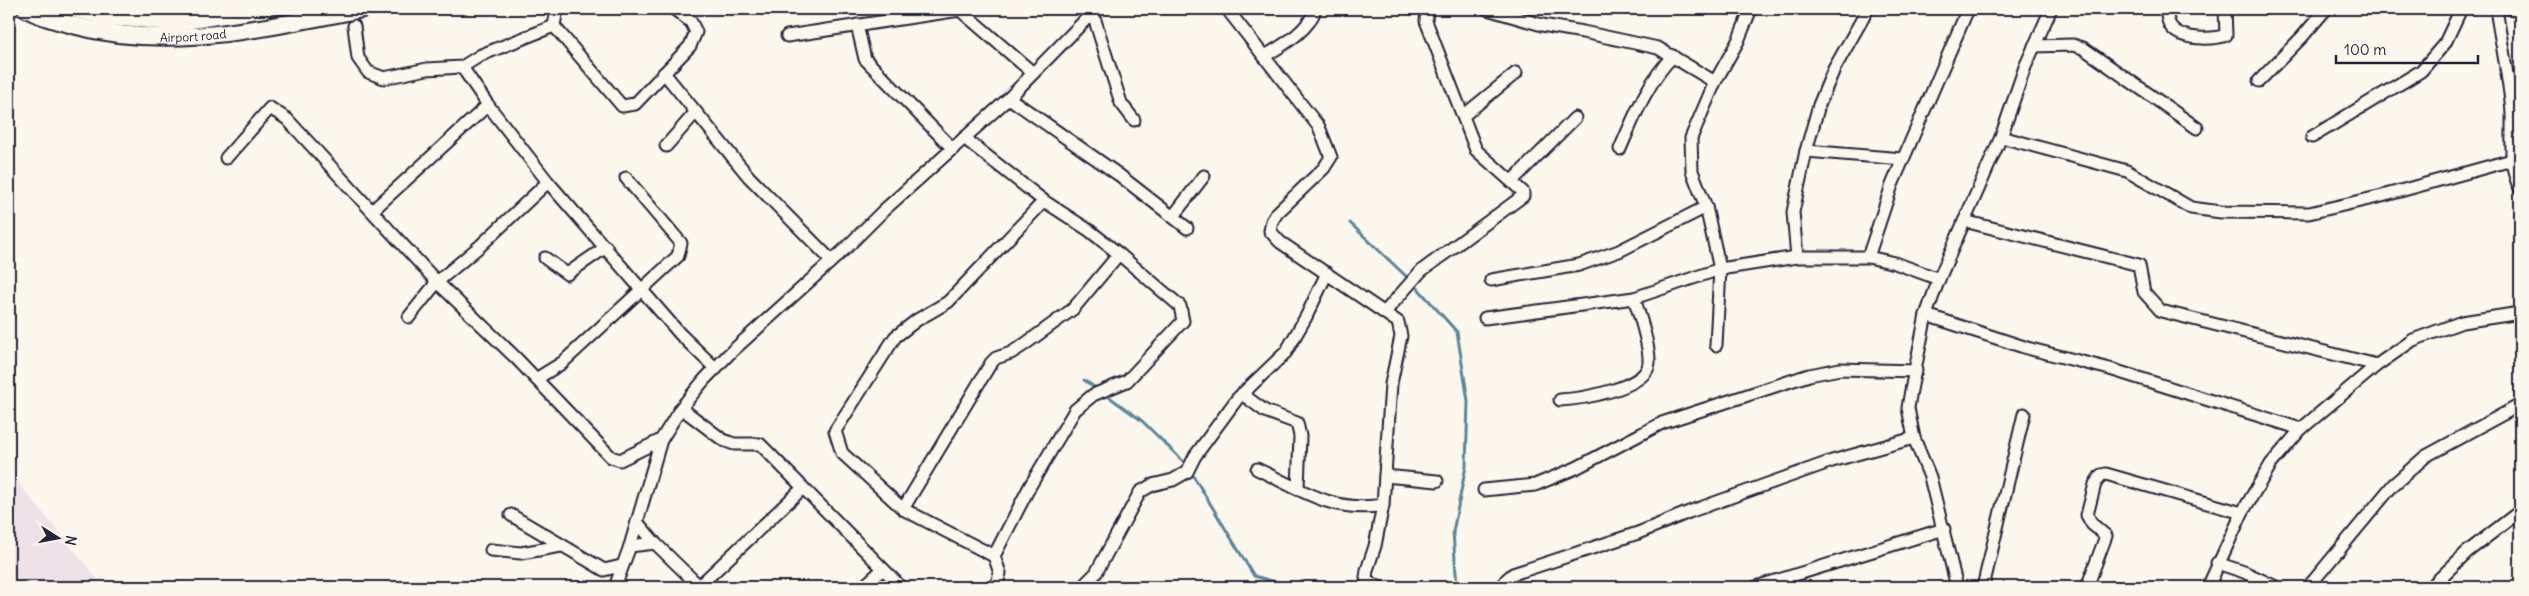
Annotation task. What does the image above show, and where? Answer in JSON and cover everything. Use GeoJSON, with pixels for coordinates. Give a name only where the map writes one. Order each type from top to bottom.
{"type":"FeatureCollection","features":[{"type":"Feature","properties":{"kind":"main road","name":"Airport road"},"geometry":{"type":"LineString","coordinates":[[26,9],[46,18],[90,30],[130,37],[181,38],[215,36],[363,9]]}},
{"type":"Feature","properties":{"kind":"main road","name":"Airport road"},"geometry":{"type":"LineString","coordinates":[[75,9],[107,18],[132,14],[177,22],[265,9]]}},
{"type":"Feature","properties":{"kind":"street"},"geometry":{"type":"LineString","coordinates":[[554,26],[557,9]]}},
{"type":"Feature","properties":{"kind":"street"},"geometry":{"type":"LineString","coordinates":[[554,26],[622,106],[635,104],[690,46],[696,32],[691,22],[674,9]]}},
{"type":"Feature","properties":{"kind":"street"},"geometry":{"type":"LineString","coordinates":[[1227,9],[1319,127],[1331,157],[1324,168],[1277,213],[1272,221],[1270,231],[1280,242],[1398,322],[1400,336],[1391,384],[1383,505],[1366,578],[1369,582],[1379,587]]}},
{"type":"Feature","properties":{"kind":"street"},"geometry":{"type":"LineString","coordinates":[[1265,56],[1288,42],[1313,16],[1315,9]]}},
{"type":"Feature","properties":{"kind":"street"},"geometry":{"type":"LineString","coordinates":[[1384,312],[1421,271],[1523,196],[1523,192],[1512,181],[1476,150],[1426,21],[1427,9]]}},
{"type":"Feature","properties":{"kind":"street"},"geometry":{"type":"LineString","coordinates":[[1487,9],[1500,11],[1542,26],[1658,48],[1715,82]]}},
{"type":"Feature","properties":{"kind":"street"},"geometry":{"type":"LineString","coordinates":[[1716,345],[1720,269],[1706,207],[1692,171],[1691,138],[1715,82],[1738,41],[1751,9]]}},
{"type":"Feature","properties":{"kind":"street"},"geometry":{"type":"LineString","coordinates":[[1797,257],[1793,212],[1806,151],[1819,105],[1834,69],[1868,9]]}},
{"type":"Feature","properties":{"kind":"street"},"geometry":{"type":"LineString","coordinates":[[1868,257],[1892,185],[1968,9]]}},
{"type":"Feature","properties":{"kind":"street"},"geometry":{"type":"LineString","coordinates":[[1957,587],[1930,477],[1914,438],[1908,408],[1926,315],[2001,137],[2034,46],[2051,9]]}},
{"type":"Feature","properties":{"kind":"street"},"geometry":{"type":"LineString","coordinates":[[2166,9],[2167,18],[2172,28],[2183,35],[2218,38],[2226,35],[2225,9]]}},
{"type":"Feature","properties":{"kind":"street"},"geometry":{"type":"LineString","coordinates":[[2260,81],[2326,9]]}},
{"type":"Feature","properties":{"kind":"street"},"geometry":{"type":"LineString","coordinates":[[2312,138],[2421,71],[2444,43],[2461,9]]}},
{"type":"Feature","properties":{"kind":"street"},"geometry":{"type":"LineString","coordinates":[[2496,9],[2512,101],[2514,131],[2512,160],[2520,188]]}},
{"type":"Feature","properties":{"kind":"street"},"geometry":{"type":"LineString","coordinates":[[2511,9],[2520,10]]}},
{"type":"Feature","properties":{"kind":"street"},"geometry":{"type":"LineString","coordinates":[[787,36],[960,10],[1033,73]]}},
{"type":"Feature","properties":{"kind":"street"},"geometry":{"type":"LineString","coordinates":[[615,587],[638,522],[661,440],[681,408],[729,354],[884,210],[1009,98],[1094,11],[1121,102],[1134,120]]}},
{"type":"Feature","properties":{"kind":"street"},"geometry":{"type":"LineString","coordinates":[[857,25],[865,59],[953,149]]}},
{"type":"Feature","properties":{"kind":"street"},"geometry":{"type":"LineString","coordinates":[[354,26],[355,47],[358,58],[368,72],[384,78],[427,69],[462,67],[481,56],[554,26]]}},
{"type":"Feature","properties":{"kind":"street"},"geometry":{"type":"LineString","coordinates":[[2034,46],[2073,45],[2083,48],[2197,128]]}},
{"type":"Feature","properties":{"kind":"street"},"geometry":{"type":"LineString","coordinates":[[1620,149],[1641,103],[1658,74],[1673,56]]}},
{"type":"Feature","properties":{"kind":"street"},"geometry":{"type":"LineString","coordinates":[[462,67],[488,105],[548,182],[606,247],[640,290],[680,334],[716,369]]}},
{"type":"Feature","properties":{"kind":"street"},"geometry":{"type":"LineString","coordinates":[[1463,116],[1516,73]]}},
{"type":"Feature","properties":{"kind":"street"},"geometry":{"type":"LineString","coordinates":[[664,74],[749,177],[831,260]]}},
{"type":"Feature","properties":{"kind":"street"},"geometry":{"type":"LineString","coordinates":[[1009,98],[1174,215],[1187,228]]}},
{"type":"Feature","properties":{"kind":"street"},"geometry":{"type":"LineString","coordinates":[[372,211],[488,105]]}},
{"type":"Feature","properties":{"kind":"street"},"geometry":{"type":"LineString","coordinates":[[226,158],[270,108],[287,119],[436,282],[615,459],[620,460],[661,440]]}},
{"type":"Feature","properties":{"kind":"street"},"geometry":{"type":"LineString","coordinates":[[666,146],[696,112]]}},
{"type":"Feature","properties":{"kind":"street"},"geometry":{"type":"LineString","coordinates":[[1512,181],[1575,118]]}},
{"type":"Feature","properties":{"kind":"street"},"geometry":{"type":"LineString","coordinates":[[2001,137],[2127,171],[2191,208],[2228,212],[2309,213],[2382,196],[2512,160]]}},
{"type":"Feature","properties":{"kind":"street"},"geometry":{"type":"LineString","coordinates":[[964,138],[1044,201],[1090,231],[1119,254],[1180,306],[1183,321],[1127,381],[1094,395],[1075,410],[1030,486],[994,556]]}},
{"type":"Feature","properties":{"kind":"street"},"geometry":{"type":"LineString","coordinates":[[1806,151],[1903,159]]}},
{"type":"Feature","properties":{"kind":"street"},"geometry":{"type":"LineString","coordinates":[[1174,215],[1204,176]]}},
{"type":"Feature","properties":{"kind":"street"},"geometry":{"type":"LineString","coordinates":[[536,379],[562,363],[678,256],[682,249],[681,243],[626,178]]}},
{"type":"Feature","properties":{"kind":"street"},"geometry":{"type":"LineString","coordinates":[[409,317],[436,282],[480,246],[548,182]]}},
{"type":"Feature","properties":{"kind":"street"},"geometry":{"type":"LineString","coordinates":[[996,587],[1000,573],[994,556],[903,509],[842,453],[835,431],[894,337],[903,329],[948,302],[1044,201]]}},
{"type":"Feature","properties":{"kind":"street"},"geometry":{"type":"LineString","coordinates":[[1491,280],[1579,265],[1603,257],[1619,251],[1706,207]]}},
{"type":"Feature","properties":{"kind":"street"},"geometry":{"type":"LineString","coordinates":[[1964,221],[2139,265],[2144,292],[2161,311],[2377,365]]}},
{"type":"Feature","properties":{"kind":"street"},"geometry":{"type":"LineString","coordinates":[[545,258],[567,274],[606,247]]}},
{"type":"Feature","properties":{"kind":"street"},"geometry":{"type":"LineString","coordinates":[[903,509],[991,363],[996,358],[1011,353],[1072,309],[1119,254]]}},
{"type":"Feature","properties":{"kind":"street"},"geometry":{"type":"LineString","coordinates":[[1484,318],[1634,298],[1720,269],[1797,257],[1868,257],[1894,263],[1940,280]]}},
{"type":"Feature","properties":{"kind":"street"},"geometry":{"type":"LineString","coordinates":[[1082,587],[1096,573],[1140,492],[1152,485],[1173,480],[1187,472],[1195,456],[1242,394],[1286,352],[1306,317],[1327,273]]}},
{"type":"Feature","properties":{"kind":"street"},"geometry":{"type":"LineString","coordinates":[[1560,400],[1608,394],[1644,373],[1649,362],[1634,298]]}},
{"type":"Feature","properties":{"kind":"street"},"geometry":{"type":"LineString","coordinates":[[2208,587],[2217,563],[2242,513],[2271,464],[2301,429],[2377,365],[2413,340],[2462,322],[2520,313]]}},
{"type":"Feature","properties":{"kind":"street"},"geometry":{"type":"LineString","coordinates":[[1926,315],[2027,348],[2110,369],[2301,429]]}},
{"type":"Feature","properties":{"kind":"street"},"geometry":{"type":"LineString","coordinates":[[1484,490],[1535,485],[1576,468],[1662,423],[1809,375],[1840,369],[1916,371]]}},
{"type":"Feature","properties":{"kind":"street"},"geometry":{"type":"LineString","coordinates":[[1242,394],[1265,411],[1297,423],[1300,436],[1298,488]]}},
{"type":"Feature","properties":{"kind":"street"},"geometry":{"type":"LineString","coordinates":[[2310,586],[2400,479],[2426,456],[2520,405]]}},
{"type":"Feature","properties":{"kind":"street"},"geometry":{"type":"LineString","coordinates":[[681,408],[723,440],[734,444],[760,444],[883,570],[902,587]]}},
{"type":"Feature","properties":{"kind":"street"},"geometry":{"type":"LineString","coordinates":[[1983,587],[2024,414]]}},
{"type":"Feature","properties":{"kind":"street"},"geometry":{"type":"LineString","coordinates":[[1504,587],[1506,580],[1513,574],[1638,533],[1689,512],[1832,461],[1914,438]]}},
{"type":"Feature","properties":{"kind":"street"},"geometry":{"type":"LineString","coordinates":[[1257,469],[1311,496],[1342,507],[1365,508],[1383,505]]}},
{"type":"Feature","properties":{"kind":"street"},"geometry":{"type":"LineString","coordinates":[[2087,587],[2106,536],[2092,524],[2087,515],[2095,484],[2101,475],[2106,474],[2242,513]]}},
{"type":"Feature","properties":{"kind":"street"},"geometry":{"type":"LineString","coordinates":[[1385,476],[1437,481]]}},
{"type":"Feature","properties":{"kind":"street"},"geometry":{"type":"LineString","coordinates":[[638,522],[655,543],[700,587],[803,488]]}},
{"type":"Feature","properties":{"kind":"street"},"geometry":{"type":"LineString","coordinates":[[511,515],[604,570],[621,566]]}},
{"type":"Feature","properties":{"kind":"street"},"geometry":{"type":"LineString","coordinates":[[2431,587],[2467,552],[2515,515],[2520,518]]}},
{"type":"Feature","properties":{"kind":"street"},"geometry":{"type":"LineString","coordinates":[[1756,587],[1944,529]]}},
{"type":"Feature","properties":{"kind":"street"},"geometry":{"type":"LineString","coordinates":[[630,546],[655,543]]}},
{"type":"Feature","properties":{"kind":"street"},"geometry":{"type":"LineString","coordinates":[[491,550],[521,553],[561,546]]}},
{"type":"Feature","properties":{"kind":"street"},"geometry":{"type":"LineString","coordinates":[[2217,563],[2244,572],[2276,587]]}},
{"type":"Feature","properties":{"kind":"street"},"geometry":{"type":"LineString","coordinates":[[863,587],[883,570]]}},
{"type":"Feature","properties":{"kind":"shaded area"},"geometry":{"type":"Polygon","coordinates":[[[9,470],[16,480],[104,587],[9,587],[9,470]]]}},
{"type":"Feature","properties":{"kind":"waterway"},"geometry":{"type":"LineString","coordinates":[[1350,223],[1409,279]]}},
{"type":"Feature","properties":{"kind":"waterway"},"geometry":{"type":"LineString","coordinates":[[1414,284],[1457,332],[1468,401],[1466,466],[1453,532],[1457,587]]}},
{"type":"Feature","properties":{"kind":"waterway"},"geometry":{"type":"LineString","coordinates":[[1084,380],[1097,389]]}},
{"type":"Feature","properties":{"kind":"waterway"},"geometry":{"type":"LineString","coordinates":[[1105,394],[1141,420],[1187,465]]}},
{"type":"Feature","properties":{"kind":"waterway"},"geometry":{"type":"LineString","coordinates":[[1191,472],[1254,576],[1294,587]]}}]}
